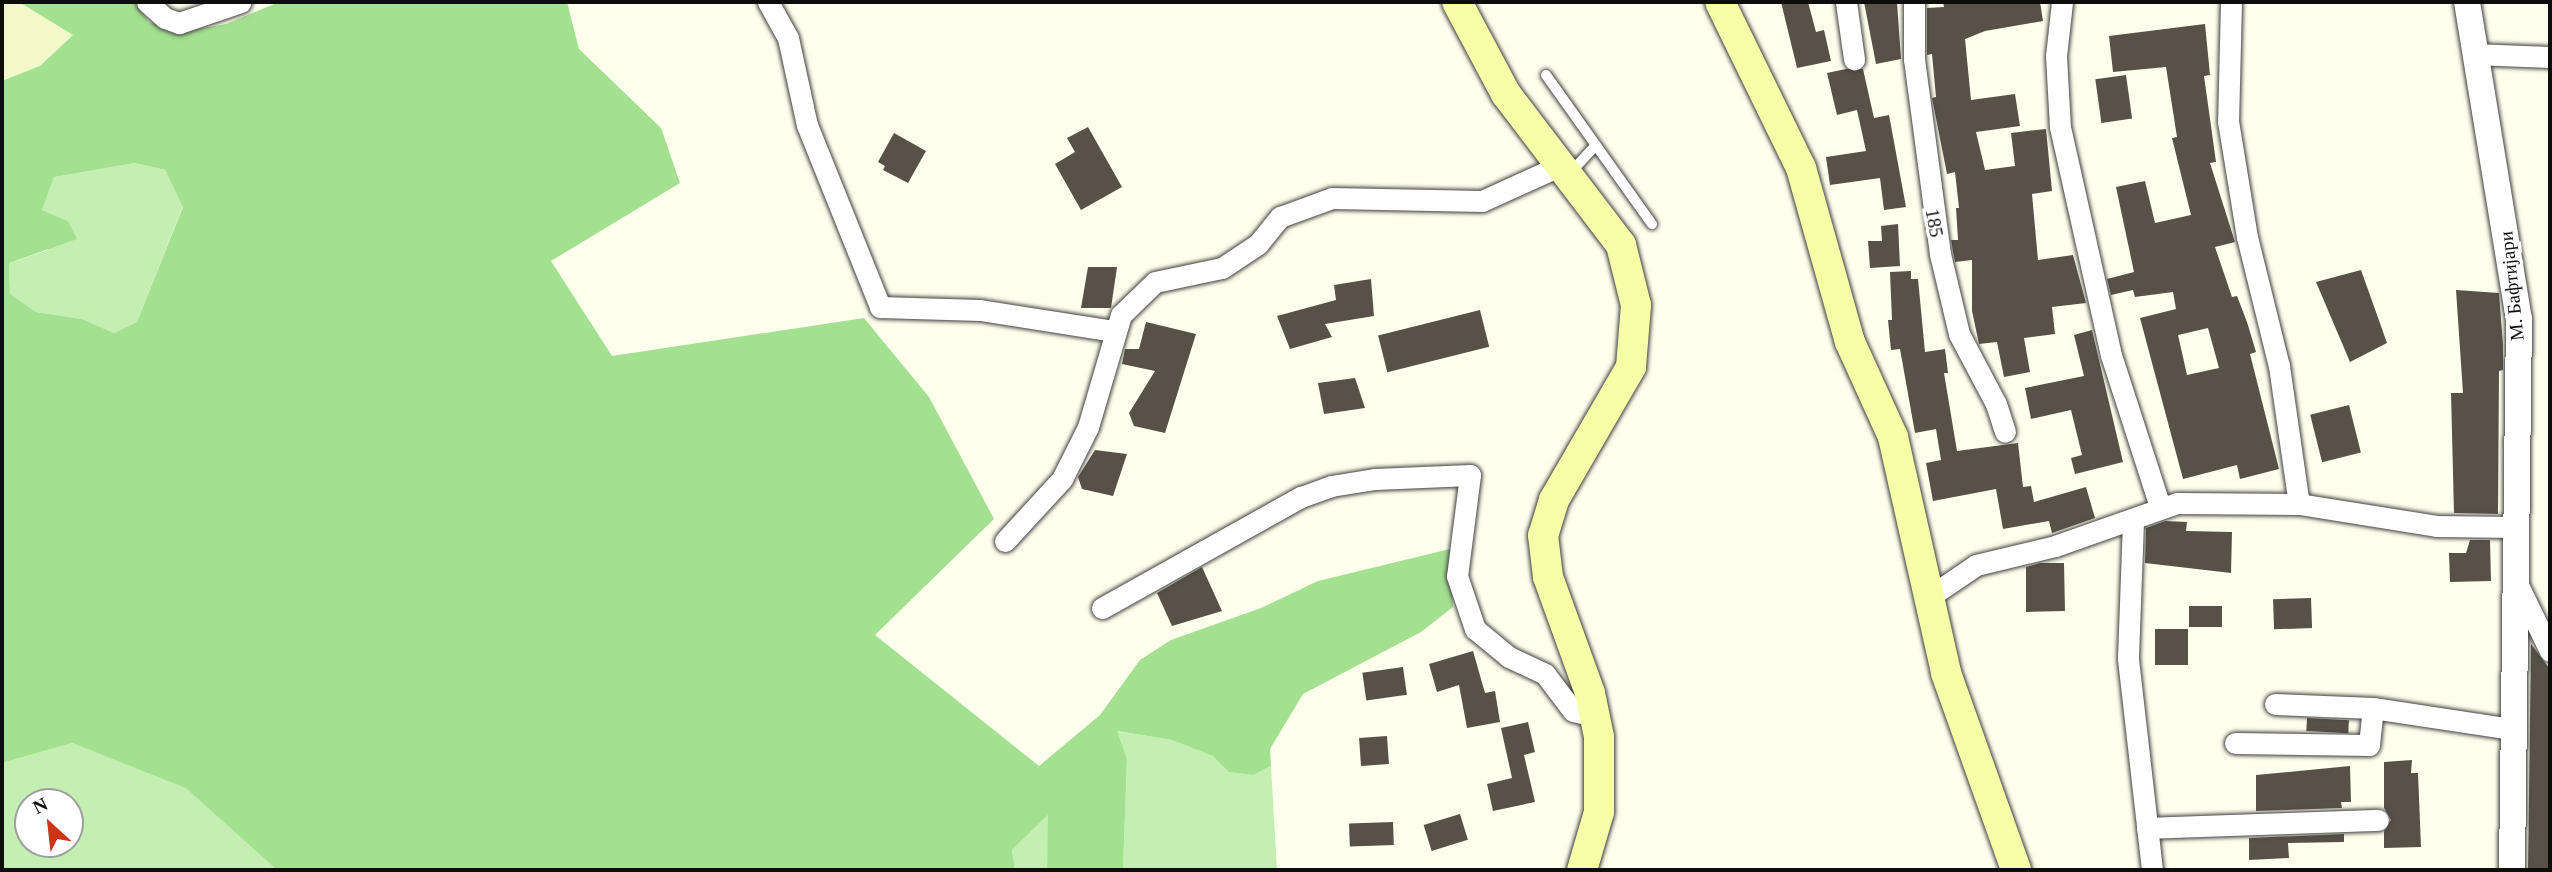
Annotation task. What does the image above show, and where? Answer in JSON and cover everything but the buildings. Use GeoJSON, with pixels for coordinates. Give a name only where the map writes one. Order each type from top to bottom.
{"type":"FeatureCollection","features":[{"type":"Feature","properties":{"kind":"main road"},"geometry":{"type":"LineString","coordinates":[[1457,2],[1506,94],[1621,245],[1636,305],[1631,367],[1554,500],[1543,535],[1548,577],[1595,716],[1601,793],[1594,837],[1582,870]]}},
{"type":"Feature","properties":{"kind":"main road"},"geometry":{"type":"LineString","coordinates":[[1720,2],[1801,168],[1850,342],[1893,437],[1950,684],[2016,870]]}},
{"type":"Feature","properties":{"kind":"street"},"geometry":{"type":"LineString","coordinates":[[147,2],[164,18],[179,23],[241,2]]}},
{"type":"Feature","properties":{"kind":"street"},"geometry":{"type":"LineString","coordinates":[[768,2],[788,38],[807,125],[880,307],[980,310],[1114,331]]}},
{"type":"Feature","properties":{"kind":"street"},"geometry":{"type":"LineString","coordinates":[[1846,2],[1854,58]]}},
{"type":"Feature","properties":{"kind":"street","name":"185"},"geometry":{"type":"LineString","coordinates":[[1914,2],[1915,72],[1940,254],[1959,334],[1996,404],[2005,432]]}},
{"type":"Feature","properties":{"kind":"street"},"geometry":{"type":"LineString","coordinates":[[2062,2],[2056,56],[2060,127],[2111,355],[2160,507]]}},
{"type":"Feature","properties":{"kind":"street"},"geometry":{"type":"LineString","coordinates":[[2231,2],[2228,121],[2246,237],[2279,366],[2299,505]]}},
{"type":"Feature","properties":{"kind":"street","name":"М. Бафтијари"},"geometry":{"type":"LineString","coordinates":[[2467,2],[2473,54],[2510,247],[2519,319],[2512,574],[2512,870]]}},
{"type":"Feature","properties":{"kind":"street"},"geometry":{"type":"LineString","coordinates":[[2473,54],[2550,57]]}},
{"type":"Feature","properties":{"kind":"street"},"geometry":{"type":"LineString","coordinates":[[1005,541],[1062,479],[1088,426],[1121,314],[1155,282],[1222,268],[1240,259],[1280,217],[1332,198],[1482,201],[1564,170]]}},
{"type":"Feature","properties":{"kind":"street"},"geometry":{"type":"LineString","coordinates":[[1102,608],[1290,503],[1331,486],[1374,479],[1470,475],[1457,576],[1475,629],[1509,657],[1545,674],[1573,711],[1595,716]]}},
{"type":"Feature","properties":{"kind":"street"},"geometry":{"type":"LineString","coordinates":[[1929,597],[1976,565],[2133,522],[2160,507],[2191,502],[2299,505],[2436,526],[2515,527]]}},
{"type":"Feature","properties":{"kind":"street"},"geometry":{"type":"LineString","coordinates":[[2133,522],[2128,659],[2152,870]]}},
{"type":"Feature","properties":{"kind":"street","name":"М. Бафтијари"},"geometry":{"type":"LineString","coordinates":[[2512,574],[2550,651]]}},
{"type":"Feature","properties":{"kind":"street"},"geometry":{"type":"LineString","coordinates":[[2275,704],[2372,708],[2512,729]]}},
{"type":"Feature","properties":{"kind":"street"},"geometry":{"type":"LineString","coordinates":[[2235,743],[2370,745],[2372,708]]}},
{"type":"Feature","properties":{"kind":"street"},"geometry":{"type":"LineString","coordinates":[[2147,828],[2378,820]]}},
{"type":"Feature","properties":{"kind":"lane"},"geometry":{"type":"LineString","coordinates":[[1546,75],[1652,224]]}},
{"type":"Feature","properties":{"kind":"lane"},"geometry":{"type":"LineString","coordinates":[[1564,170],[1595,146]]}},
{"type":"Feature","properties":{"kind":"green space"},"geometry":{"type":"Polygon","coordinates":[[[2,2],[19,2],[73,35],[40,66],[9,81],[2,81],[2,2]]]}},
{"type":"Feature","properties":{"kind":"green space"},"geometry":{"type":"Polygon","coordinates":[[[19,2],[134,2],[149,22],[180,32],[226,24],[279,2],[567,2],[579,49],[661,128],[680,183],[551,261],[612,356],[864,318],[929,397],[994,519],[875,635],[1039,766],[1100,715],[1140,660],[1171,640],[1261,608],[1318,581],[1450,549],[1453,607],[1421,632],[1303,694],[1270,749],[1271,766],[1253,775],[1229,772],[1213,756],[1172,740],[1117,731],[1127,759],[1123,870],[1047,870],[1048,815],[1012,850],[1015,870],[277,870],[186,788],[72,743],[2,763],[2,81],[40,66],[73,35],[19,2]],[[135,163],[54,177],[42,210],[68,221],[77,239],[9,263],[10,294],[36,312],[82,319],[114,333],[137,322],[183,207],[165,170],[135,163]]]}},
{"type":"Feature","properties":{"kind":"green space"},"geometry":{"type":"Polygon","coordinates":[[[135,163],[165,170],[183,206],[137,322],[114,333],[82,319],[36,312],[10,294],[9,263],[48,250],[68,221],[42,210],[54,177],[135,163]]]}},
{"type":"Feature","properties":{"kind":"green space"},"geometry":{"type":"Polygon","coordinates":[[[1116,731],[1172,740],[1214,756],[1229,772],[1253,775],[1271,766],[1277,870],[1123,870],[1127,759],[1116,731]]]}},
{"type":"Feature","properties":{"kind":"green space"},"geometry":{"type":"Polygon","coordinates":[[[72,743],[186,787],[277,870],[2,870],[2,763],[72,743]]]}},
{"type":"Feature","properties":{"kind":"green space"},"geometry":{"type":"Polygon","coordinates":[[[1049,814],[1047,870],[1015,870],[1012,850],[1049,814]]]}}]}
